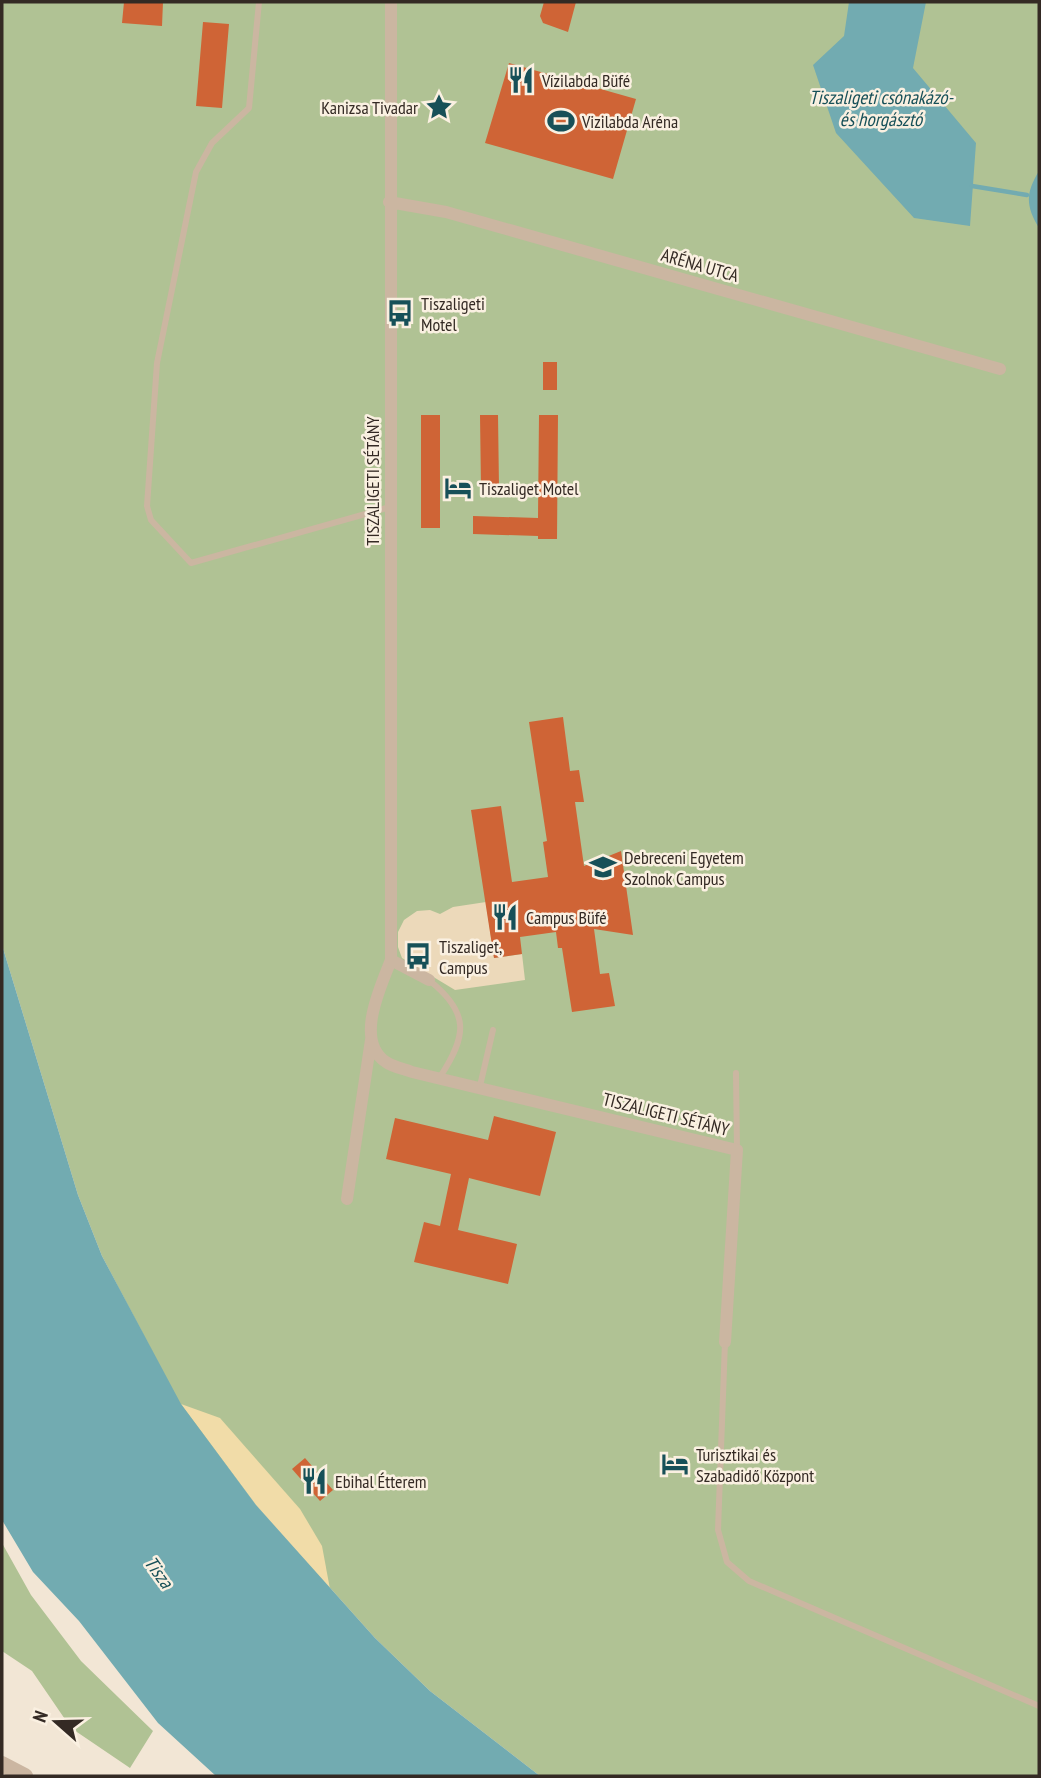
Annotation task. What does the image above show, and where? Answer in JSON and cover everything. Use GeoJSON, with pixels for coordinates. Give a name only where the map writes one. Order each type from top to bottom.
{"type":"FeatureCollection","features":[{"type":"Feature","properties":{"kind":"street","name":"TISZALIGETI SÉTÁNY"},"geometry":{"type":"LineString","coordinates":[[348,1199],[376,999],[391,960],[391,2]]}},
{"type":"Feature","properties":{"kind":"street","name":"ARÉNA UTCA"},"geometry":{"type":"LineString","coordinates":[[389,202],[446,212],[1000,369]]}},
{"type":"Feature","properties":{"kind":"street"},"geometry":{"type":"LineString","coordinates":[[391,960],[429,980]]}},
{"type":"Feature","properties":{"kind":"street","name":"TISZALIGETI SÉTÁNY"},"geometry":{"type":"LineString","coordinates":[[371,1040],[385,1062],[412,1072],[480,1086],[737,1150],[725,1342]]}},
{"type":"Feature","properties":{"kind":"street"},"geometry":{"type":"LineString","coordinates":[[2,1764],[25,1776]]}},
{"type":"Feature","properties":{"kind":"lane"},"geometry":{"type":"LineString","coordinates":[[259,2],[249,108],[212,143],[196,172],[185,214],[157,363],[147,506],[151,520],[191,563],[390,507]]}},
{"type":"Feature","properties":{"kind":"lane"},"geometry":{"type":"LineString","coordinates":[[429,980],[451,997],[461,1023],[457,1051],[440,1077]]}},
{"type":"Feature","properties":{"kind":"lane"},"geometry":{"type":"LineString","coordinates":[[480,1086],[493,1030]]}},
{"type":"Feature","properties":{"kind":"lane"},"geometry":{"type":"LineString","coordinates":[[736,1073],[737,1150]]}},
{"type":"Feature","properties":{"kind":"lane"},"geometry":{"type":"LineString","coordinates":[[725,1342],[718,1530],[727,1562],[749,1581],[1039,1706]]}},
{"type":"Feature","properties":{"kind":"green space"},"geometry":{"type":"Polygon","coordinates":[[[2,2],[1039,2],[1039,1776],[540,1776],[430,1691],[375,1638],[256,1505],[180,1404],[102,1256],[78,1195],[2,945],[2,2]]]}},
{"type":"Feature","properties":{"kind":"green space"},"geometry":{"type":"Polygon","coordinates":[[[2,1543],[31,1595],[81,1661],[153,1731],[130,1768],[71,1728],[32,1671],[2,1651],[2,1543]]]}},
{"type":"Feature","properties":{"kind":"sand"},"geometry":{"type":"Polygon","coordinates":[[[181,1404],[220,1418],[300,1509],[322,1546],[330,1589],[256,1505],[181,1404]]]}},
{"type":"Feature","properties":{"kind":"shaded area"},"geometry":{"type":"Polygon","coordinates":[[[486,902],[494,958],[522,954],[525,980],[455,990],[402,958],[398,947],[398,932],[404,920],[417,911],[430,910],[440,914],[453,907],[486,902]]]}},
{"type":"Feature","properties":{"kind":"water","name":"Tiszaligeti csónakázó- és horgásztó"},"geometry":{"type":"Polygon","coordinates":[[[849,2],[926,2],[913,68],[976,143],[970,226],[914,218],[836,133],[813,65],[844,36],[849,2]]]}},
{"type":"Feature","properties":{"kind":"water"},"geometry":{"type":"Polygon","coordinates":[[[1039,171],[1039,228],[1030,206],[1029,193],[1039,171]]]}},
{"type":"Feature","properties":{"kind":"water","name":"Tisza"},"geometry":{"type":"Polygon","coordinates":[[[2,945],[78,1195],[102,1256],[181,1404],[256,1505],[375,1638],[430,1691],[540,1776],[216,1776],[158,1723],[79,1621],[33,1572],[2,1520],[2,945]]]}},
{"type":"Feature","properties":{"kind":"building"},"geometry":{"type":"Polygon","coordinates":[[[124,2],[163,2],[162,26],[122,23],[124,2]]]}},
{"type":"Feature","properties":{"kind":"building"},"geometry":{"type":"Polygon","coordinates":[[[544,2],[576,2],[568,32],[543,23],[540,16],[544,2]]]}},
{"type":"Feature","properties":{"kind":"building"},"geometry":{"type":"Polygon","coordinates":[[[203,22],[229,24],[222,108],[196,106],[203,22]]]}},
{"type":"Feature","properties":{"kind":"building","name":"Vizilabda Aréna"},"geometry":{"type":"Polygon","coordinates":[[[509,63],[636,99],[613,179],[485,143],[509,63]]]}},
{"type":"Feature","properties":{"kind":"building"},"geometry":{"type":"Polygon","coordinates":[[[543,362],[557,362],[557,390],[543,390],[543,362]]]}},
{"type":"Feature","properties":{"kind":"building"},"geometry":{"type":"Polygon","coordinates":[[[421,415],[440,415],[440,528],[421,528],[421,415]]]}},
{"type":"Feature","properties":{"kind":"building"},"geometry":{"type":"Polygon","coordinates":[[[480,415],[498,415],[499,488],[481,488],[480,415]]]}},
{"type":"Feature","properties":{"kind":"building"},"geometry":{"type":"Polygon","coordinates":[[[539,415],[558,415],[557,539],[473,534],[473,516],[538,518],[539,415]]]}},
{"type":"Feature","properties":{"kind":"building","name":"Debreceni Egyetem Szolnok Campus"},"geometry":{"type":"Polygon","coordinates":[[[563,717],[570,771],[579,770],[584,802],[575,802],[584,866],[621,851],[633,935],[594,929],[600,974],[609,973],[615,1006],[572,1012],[562,948],[558,948],[556,932],[520,937],[522,954],[494,958],[471,810],[501,806],[512,882],[548,877],[543,842],[547,841],[529,722],[563,717]]]}},
{"type":"Feature","properties":{"kind":"building"},"geometry":{"type":"Polygon","coordinates":[[[494,1116],[556,1132],[540,1196],[469,1178],[458,1230],[517,1244],[508,1284],[414,1262],[424,1222],[440,1226],[451,1174],[386,1159],[395,1118],[488,1140],[494,1116]]]}},
{"type":"Feature","properties":{"kind":"building","name":"Ebihal Étterem"},"geometry":{"type":"Polygon","coordinates":[[[305,1458],[333,1490],[320,1501],[292,1469],[305,1458]]]}},
{"type":"Feature","properties":{"kind":"waterway"},"geometry":{"type":"LineString","coordinates":[[972,186],[1027,195]]}},
{"type":"Feature","properties":{"kind":"place","name":"Vízilabda Büfé"},"geometry":{"type":"Point","coordinates":[521,80]}},
{"type":"Feature","properties":{"kind":"place","name":"Kanizsa Tivadar"},"geometry":{"type":"Point","coordinates":[439,107]}},
{"type":"Feature","properties":{"kind":"place","name":"Vizilabda Aréna"},"geometry":{"type":"Point","coordinates":[561,121]}},
{"type":"Feature","properties":{"kind":"place","name":"Tiszaligeti Motel"},"geometry":{"type":"Point","coordinates":[400,313]}},
{"type":"Feature","properties":{"kind":"place","name":"Tiszaliget Motel"},"geometry":{"type":"Point","coordinates":[458,488]}},
{"type":"Feature","properties":{"kind":"place","name":"Debreceni Egyetem Szolnok Campus"},"geometry":{"type":"Point","coordinates":[603,867]}},
{"type":"Feature","properties":{"kind":"place","name":"Campus Büfé"},"geometry":{"type":"Point","coordinates":[505,917]}},
{"type":"Feature","properties":{"kind":"place","name":"Tiszaliget, Campus"},"geometry":{"type":"Point","coordinates":[418,956]}},
{"type":"Feature","properties":{"kind":"place","name":"Turisztikai és Szabadidő Központ"},"geometry":{"type":"Point","coordinates":[675,1464]}},
{"type":"Feature","properties":{"kind":"place","name":"Ebihal Étterem"},"geometry":{"type":"Point","coordinates":[314,1481]}}]}
